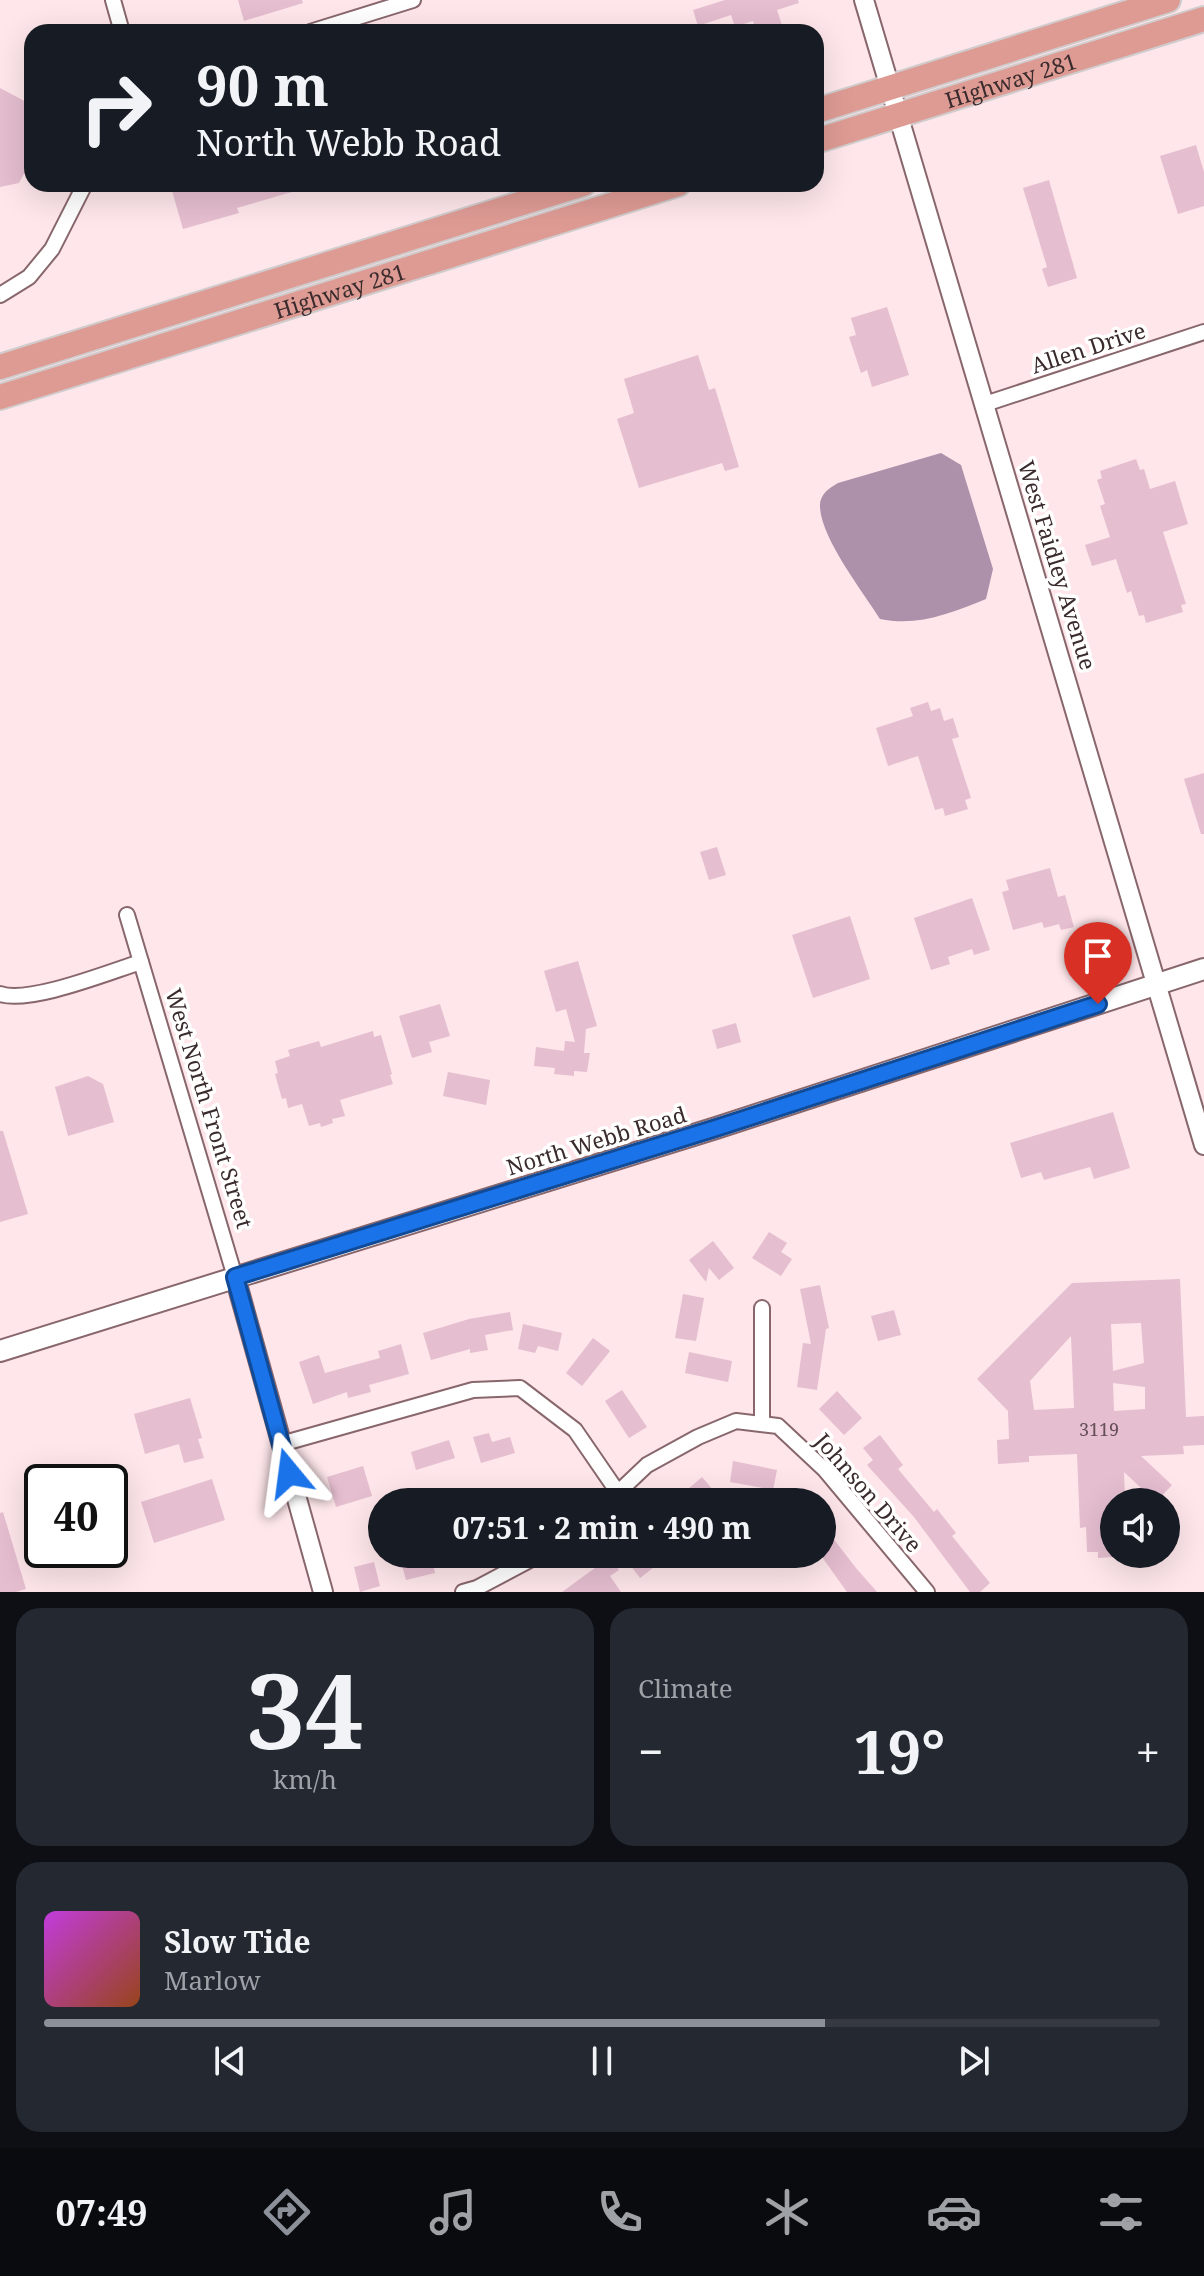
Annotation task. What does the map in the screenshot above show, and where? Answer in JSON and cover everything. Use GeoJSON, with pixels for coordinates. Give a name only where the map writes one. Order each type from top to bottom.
{"type":"FeatureCollection","features":[{"type":"Feature","properties":{"kind":"highway","name":"Highway 281"},"geometry":{"type":"LineString","coordinates":[[824,108],[1168,0]]}},
{"type":"Feature","properties":{"kind":"highway","name":"Highway 281"},"geometry":{"type":"LineString","coordinates":[[824,138],[1204,19]]}},
{"type":"Feature","properties":{"kind":"highway","name":"Highway 281"},"geometry":{"type":"LineString","coordinates":[[0,367],[558,192]]}},
{"type":"Feature","properties":{"kind":"highway","name":"Highway 281"},"geometry":{"type":"LineString","coordinates":[[0,397],[653,192]]}},
{"type":"Feature","properties":{"kind":"main road","name":"North Webb Road"},"geometry":{"type":"LineString","coordinates":[[0,1351],[716,1128],[1204,969]]}},
{"type":"Feature","properties":{"kind":"street"},"geometry":{"type":"LineString","coordinates":[[113,0],[120,24]]}},
{"type":"Feature","properties":{"kind":"street"},"geometry":{"type":"LineString","coordinates":[[336,24],[413,0]]}},
{"type":"Feature","properties":{"kind":"street","name":"West Faidley Avenue"},"geometry":{"type":"LineString","coordinates":[[864,0],[1204,1145]]}},
{"type":"Feature","properties":{"kind":"street"},"geometry":{"type":"LineString","coordinates":[[0,295],[29,277],[52,249],[81,192]]}},
{"type":"Feature","properties":{"kind":"street","name":"Allen Drive"},"geometry":{"type":"LineString","coordinates":[[985,404],[1204,332]]}},
{"type":"Feature","properties":{"kind":"street","name":"West North Front Street"},"geometry":{"type":"LineString","coordinates":[[127,915],[235,1277],[323,1592]]}},
{"type":"Feature","properties":{"kind":"street"},"geometry":{"type":"LineString","coordinates":[[0,994],[25,996],[141,962]]}},
{"type":"Feature","properties":{"kind":"street"},"geometry":{"type":"LineString","coordinates":[[624,1488],[647,1465],[698,1437],[736,1421],[762,1424],[762,1308]]}},
{"type":"Feature","properties":{"kind":"street"},"geometry":{"type":"LineString","coordinates":[[281,1444],[473,1390],[520,1388],[575,1430],[608,1488]]}},
{"type":"Feature","properties":{"kind":"street","name":"Johnson Drive"},"geometry":{"type":"LineString","coordinates":[[762,1424],[778,1426],[825,1470],[927,1592]]}},
{"type":"Feature","properties":{"kind":"street"},"geometry":{"type":"LineString","coordinates":[[463,1592],[515,1568]]}},
{"type":"Feature","properties":{"kind":"shaded area"},"geometry":{"type":"Polygon","coordinates":[[[941,453],[961,465],[993,569],[986,599],[921,620],[880,619],[827,534],[822,520],[821,499],[838,483],[941,453]]]}},
{"type":"Feature","properties":{"kind":"building"},"geometry":{"type":"Polygon","coordinates":[[[238,0],[302,0],[303,3],[244,21],[238,0]]]}},
{"type":"Feature","properties":{"kind":"building"},"geometry":{"type":"Polygon","coordinates":[[[725,0],[798,0],[799,3],[777,10],[782,24],[754,24],[753,21],[734,24],[731,15],[697,24],[693,10],[725,0]]]}},
{"type":"Feature","properties":{"kind":"building"},"geometry":{"type":"Polygon","coordinates":[[[0,88],[24,101],[24,174],[19,183],[0,187],[0,88]]]}},
{"type":"Feature","properties":{"kind":"building"},"geometry":{"type":"Polygon","coordinates":[[[1196,145],[1204,172],[1204,206],[1178,214],[1160,156],[1196,145]]]}},
{"type":"Feature","properties":{"kind":"building"},"geometry":{"type":"Polygon","coordinates":[[[1049,180],[1077,278],[1048,287],[1042,269],[1047,267],[1023,188],[1049,180]]]}},
{"type":"Feature","properties":{"kind":"building"},"geometry":{"type":"Polygon","coordinates":[[[172,192],[292,192],[237,208],[239,213],[183,229],[172,192]]]}},
{"type":"Feature","properties":{"kind":"building"},"geometry":{"type":"Polygon","coordinates":[[[887,307],[909,375],[872,387],[867,370],[861,373],[849,337],[856,335],[851,318],[887,307]]]}},
{"type":"Feature","properties":{"kind":"building"},"geometry":{"type":"Polygon","coordinates":[[[698,355],[709,390],[715,388],[739,467],[725,471],[722,463],[639,488],[617,419],[634,413],[624,379],[698,355]]]}},
{"type":"Feature","properties":{"kind":"building"},"geometry":{"type":"Polygon","coordinates":[[[1136,459],[1140,470],[1144,469],[1150,489],[1175,481],[1188,524],[1163,532],[1186,604],[1181,605],[1183,612],[1146,623],[1144,615],[1139,616],[1131,591],[1127,593],[1116,559],[1092,566],[1085,545],[1110,537],[1100,506],[1105,504],[1097,480],[1102,478],[1100,471],[1136,459]]]}},
{"type":"Feature","properties":{"kind":"building"},"geometry":{"type":"Polygon","coordinates":[[[928,702],[931,711],[940,708],[944,721],[953,718],[959,737],[952,739],[971,798],[965,800],[968,809],[945,816],[943,808],[935,810],[918,756],[888,766],[876,728],[913,716],[910,708],[928,702]]]}},
{"type":"Feature","properties":{"kind":"building"},"geometry":{"type":"Polygon","coordinates":[[[1204,773],[1204,834],[1201,834],[1184,779],[1204,773]]]}},
{"type":"Feature","properties":{"kind":"building"},"geometry":{"type":"Polygon","coordinates":[[[717,847],[726,875],[709,880],[700,852],[717,847]]]}},
{"type":"Feature","properties":{"kind":"building"},"geometry":{"type":"Polygon","coordinates":[[[1050,868],[1058,897],[1065,895],[1074,927],[1061,930],[1059,924],[1044,928],[1042,922],[1013,930],[1002,892],[1009,890],[1006,880],[1050,868]]]}},
{"type":"Feature","properties":{"kind":"building"},"geometry":{"type":"Polygon","coordinates":[[[972,898],[990,950],[974,955],[972,949],[948,957],[950,964],[931,970],[914,918],[972,898]]]}},
{"type":"Feature","properties":{"kind":"building"},"geometry":{"type":"Polygon","coordinates":[[[850,916],[870,979],[813,998],[792,935],[850,916]]]}},
{"type":"Feature","properties":{"kind":"building"},"geometry":{"type":"Polygon","coordinates":[[[578,961],[597,1026],[586,1029],[584,1053],[590,1053],[587,1072],[574,1071],[574,1076],[554,1074],[555,1068],[534,1066],[536,1047],[564,1051],[565,1041],[575,1042],[566,1009],[556,1012],[544,971],[578,961]]]}},
{"type":"Feature","properties":{"kind":"building"},"geometry":{"type":"Polygon","coordinates":[[[440,1004],[450,1036],[429,1042],[432,1052],[412,1058],[399,1016],[440,1004]]]}},
{"type":"Feature","properties":{"kind":"building"},"geometry":{"type":"Polygon","coordinates":[[[736,1023],[741,1042],[717,1049],[712,1030],[736,1023]]]}},
{"type":"Feature","properties":{"kind":"building"},"geometry":{"type":"Polygon","coordinates":[[[373,1031],[374,1037],[381,1035],[393,1084],[340,1100],[345,1116],[332,1119],[333,1123],[321,1127],[320,1123],[309,1126],[302,1104],[288,1108],[275,1074],[278,1073],[275,1061],[290,1056],[288,1050],[319,1041],[321,1047],[373,1031]]]}},
{"type":"Feature","properties":{"kind":"building"},"geometry":{"type":"Polygon","coordinates":[[[448,1072],[490,1080],[486,1105],[443,1096],[448,1072]]]}},
{"type":"Feature","properties":{"kind":"building"},"geometry":{"type":"Polygon","coordinates":[[[88,1076],[103,1084],[114,1122],[68,1136],[55,1087],[88,1076]]]}},
{"type":"Feature","properties":{"kind":"building"},"geometry":{"type":"Polygon","coordinates":[[[1113,1112],[1130,1168],[1094,1179],[1090,1167],[1044,1180],[1041,1172],[1021,1178],[1010,1143],[1113,1112]]]}},
{"type":"Feature","properties":{"kind":"building"},"geometry":{"type":"Polygon","coordinates":[[[0,1131],[3,1131],[28,1214],[0,1222],[0,1131]]]}},
{"type":"Feature","properties":{"kind":"building"},"geometry":{"type":"Polygon","coordinates":[[[769,1232],[787,1243],[781,1252],[792,1259],[781,1276],[752,1258],[769,1232]]]}},
{"type":"Feature","properties":{"kind":"building"},"geometry":{"type":"Polygon","coordinates":[[[713,1241],[734,1268],[719,1280],[709,1268],[706,1282],[689,1260],[713,1241]]]}},
{"type":"Feature","properties":{"kind":"building"},"geometry":{"type":"Polygon","coordinates":[[[1180,1279],[1186,1417],[1204,1416],[1204,1445],[1183,1446],[1184,1454],[1141,1456],[1172,1485],[1169,1488],[1141,1488],[1124,1472],[1125,1488],[1100,1488],[1098,1558],[1098,1552],[1087,1552],[1086,1527],[1080,1528],[1077,1454],[1029,1456],[1029,1462],[998,1464],[997,1440],[1009,1439],[1008,1411],[977,1379],[1072,1283],[1180,1279]],[[1141,1323],[1111,1324],[1113,1371],[1144,1363],[1141,1323]],[[1071,1336],[1030,1381],[1034,1410],[1074,1408],[1071,1336]],[[1113,1383],[1114,1411],[1145,1409],[1145,1387],[1113,1383]]]}},
{"type":"Feature","properties":{"kind":"building"},"geometry":{"type":"Polygon","coordinates":[[[820,1285],[829,1328],[826,1329],[817,1390],[797,1387],[803,1343],[811,1344],[800,1289],[820,1285]]]}},
{"type":"Feature","properties":{"kind":"building"},"geometry":{"type":"Polygon","coordinates":[[[683,1294],[704,1298],[696,1341],[675,1338],[683,1294]]]}},
{"type":"Feature","properties":{"kind":"building"},"geometry":{"type":"Polygon","coordinates":[[[894,1310],[901,1335],[878,1341],[871,1316],[894,1310]]]}},
{"type":"Feature","properties":{"kind":"building"},"geometry":{"type":"Polygon","coordinates":[[[510,1312],[513,1330],[485,1335],[488,1350],[470,1353],[470,1349],[431,1360],[423,1333],[469,1319],[510,1312]]]}},
{"type":"Feature","properties":{"kind":"building"},"geometry":{"type":"Polygon","coordinates":[[[523,1324],[562,1333],[558,1351],[538,1346],[535,1353],[518,1349],[523,1324]]]}},
{"type":"Feature","properties":{"kind":"building"},"geometry":{"type":"Polygon","coordinates":[[[593,1338],[610,1351],[582,1386],[566,1373],[593,1338]]]}},
{"type":"Feature","properties":{"kind":"building"},"geometry":{"type":"Polygon","coordinates":[[[401,1344],[409,1374],[369,1385],[371,1392],[348,1398],[347,1392],[313,1404],[299,1362],[319,1355],[325,1373],[380,1358],[378,1351],[401,1344]]]}},
{"type":"Feature","properties":{"kind":"building"},"geometry":{"type":"Polygon","coordinates":[[[689,1352],[732,1361],[728,1382],[685,1373],[689,1352]]]}},
{"type":"Feature","properties":{"kind":"building"},"geometry":{"type":"Polygon","coordinates":[[[622,1390],[647,1427],[629,1438],[605,1401],[622,1390]]]}},
{"type":"Feature","properties":{"kind":"building"},"geometry":{"type":"Polygon","coordinates":[[[837,1391],[862,1418],[844,1435],[819,1409],[837,1391]]]}},
{"type":"Feature","properties":{"kind":"building"},"geometry":{"type":"Polygon","coordinates":[[[190,1398],[202,1438],[198,1439],[204,1458],[184,1463],[179,1444],[145,1454],[134,1414],[190,1398]]]}},
{"type":"Feature","properties":{"kind":"building"},"geometry":{"type":"Polygon","coordinates":[[[489,1433],[492,1442],[510,1437],[515,1453],[481,1463],[473,1437],[489,1433]]]}},
{"type":"Feature","properties":{"kind":"building"},"geometry":{"type":"Polygon","coordinates":[[[880,1435],[903,1465],[898,1469],[934,1512],[937,1509],[956,1533],[952,1536],[990,1583],[980,1592],[970,1592],[914,1517],[867,1465],[873,1460],[863,1448],[880,1435]]]}},
{"type":"Feature","properties":{"kind":"building"},"geometry":{"type":"Polygon","coordinates":[[[449,1440],[455,1458],[416,1470],[411,1452],[449,1440]]]}},
{"type":"Feature","properties":{"kind":"building"},"geometry":{"type":"Polygon","coordinates":[[[733,1461],[777,1470],[773,1488],[730,1482],[733,1461]]]}},
{"type":"Feature","properties":{"kind":"building"},"geometry":{"type":"Polygon","coordinates":[[[363,1466],[370,1488],[368,1497],[336,1507],[327,1477],[363,1466]]]}},
{"type":"Feature","properties":{"kind":"building"},"geometry":{"type":"Polygon","coordinates":[[[702,1477],[711,1488],[689,1488],[702,1477]]]}},
{"type":"Feature","properties":{"kind":"building"},"geometry":{"type":"Polygon","coordinates":[[[212,1479],[225,1520],[154,1543],[141,1502],[212,1479]]]}},
{"type":"Feature","properties":{"kind":"building"},"geometry":{"type":"Polygon","coordinates":[[[3,1512],[26,1589],[16,1592],[0,1592],[0,1513],[3,1512]]]}},
{"type":"Feature","properties":{"kind":"building"},"geometry":{"type":"Polygon","coordinates":[[[836,1542],[877,1592],[847,1592],[830,1568],[836,1568],[836,1542]]]}},
{"type":"Feature","properties":{"kind":"building"},"geometry":{"type":"Polygon","coordinates":[[[368,1564],[368,1568],[376,1568],[380,1586],[360,1592],[354,1567],[368,1564]]]}},
{"type":"Feature","properties":{"kind":"building"},"geometry":{"type":"Polygon","coordinates":[[[403,1568],[434,1568],[435,1573],[406,1580],[403,1568]]]}},
{"type":"Feature","properties":{"kind":"building"},"geometry":{"type":"Polygon","coordinates":[[[595,1568],[619,1570],[610,1576],[621,1592],[562,1592],[595,1568]]]}},
{"type":"Feature","properties":{"kind":"building"},"geometry":{"type":"Polygon","coordinates":[[[632,1568],[653,1568],[640,1578],[632,1568]]]}},
{"type":"Feature","properties":{"kind":"route"},"geometry":{"type":"LineString","coordinates":[[289,1473],[235,1277],[716,1128],[1098,1004]]}}]}
